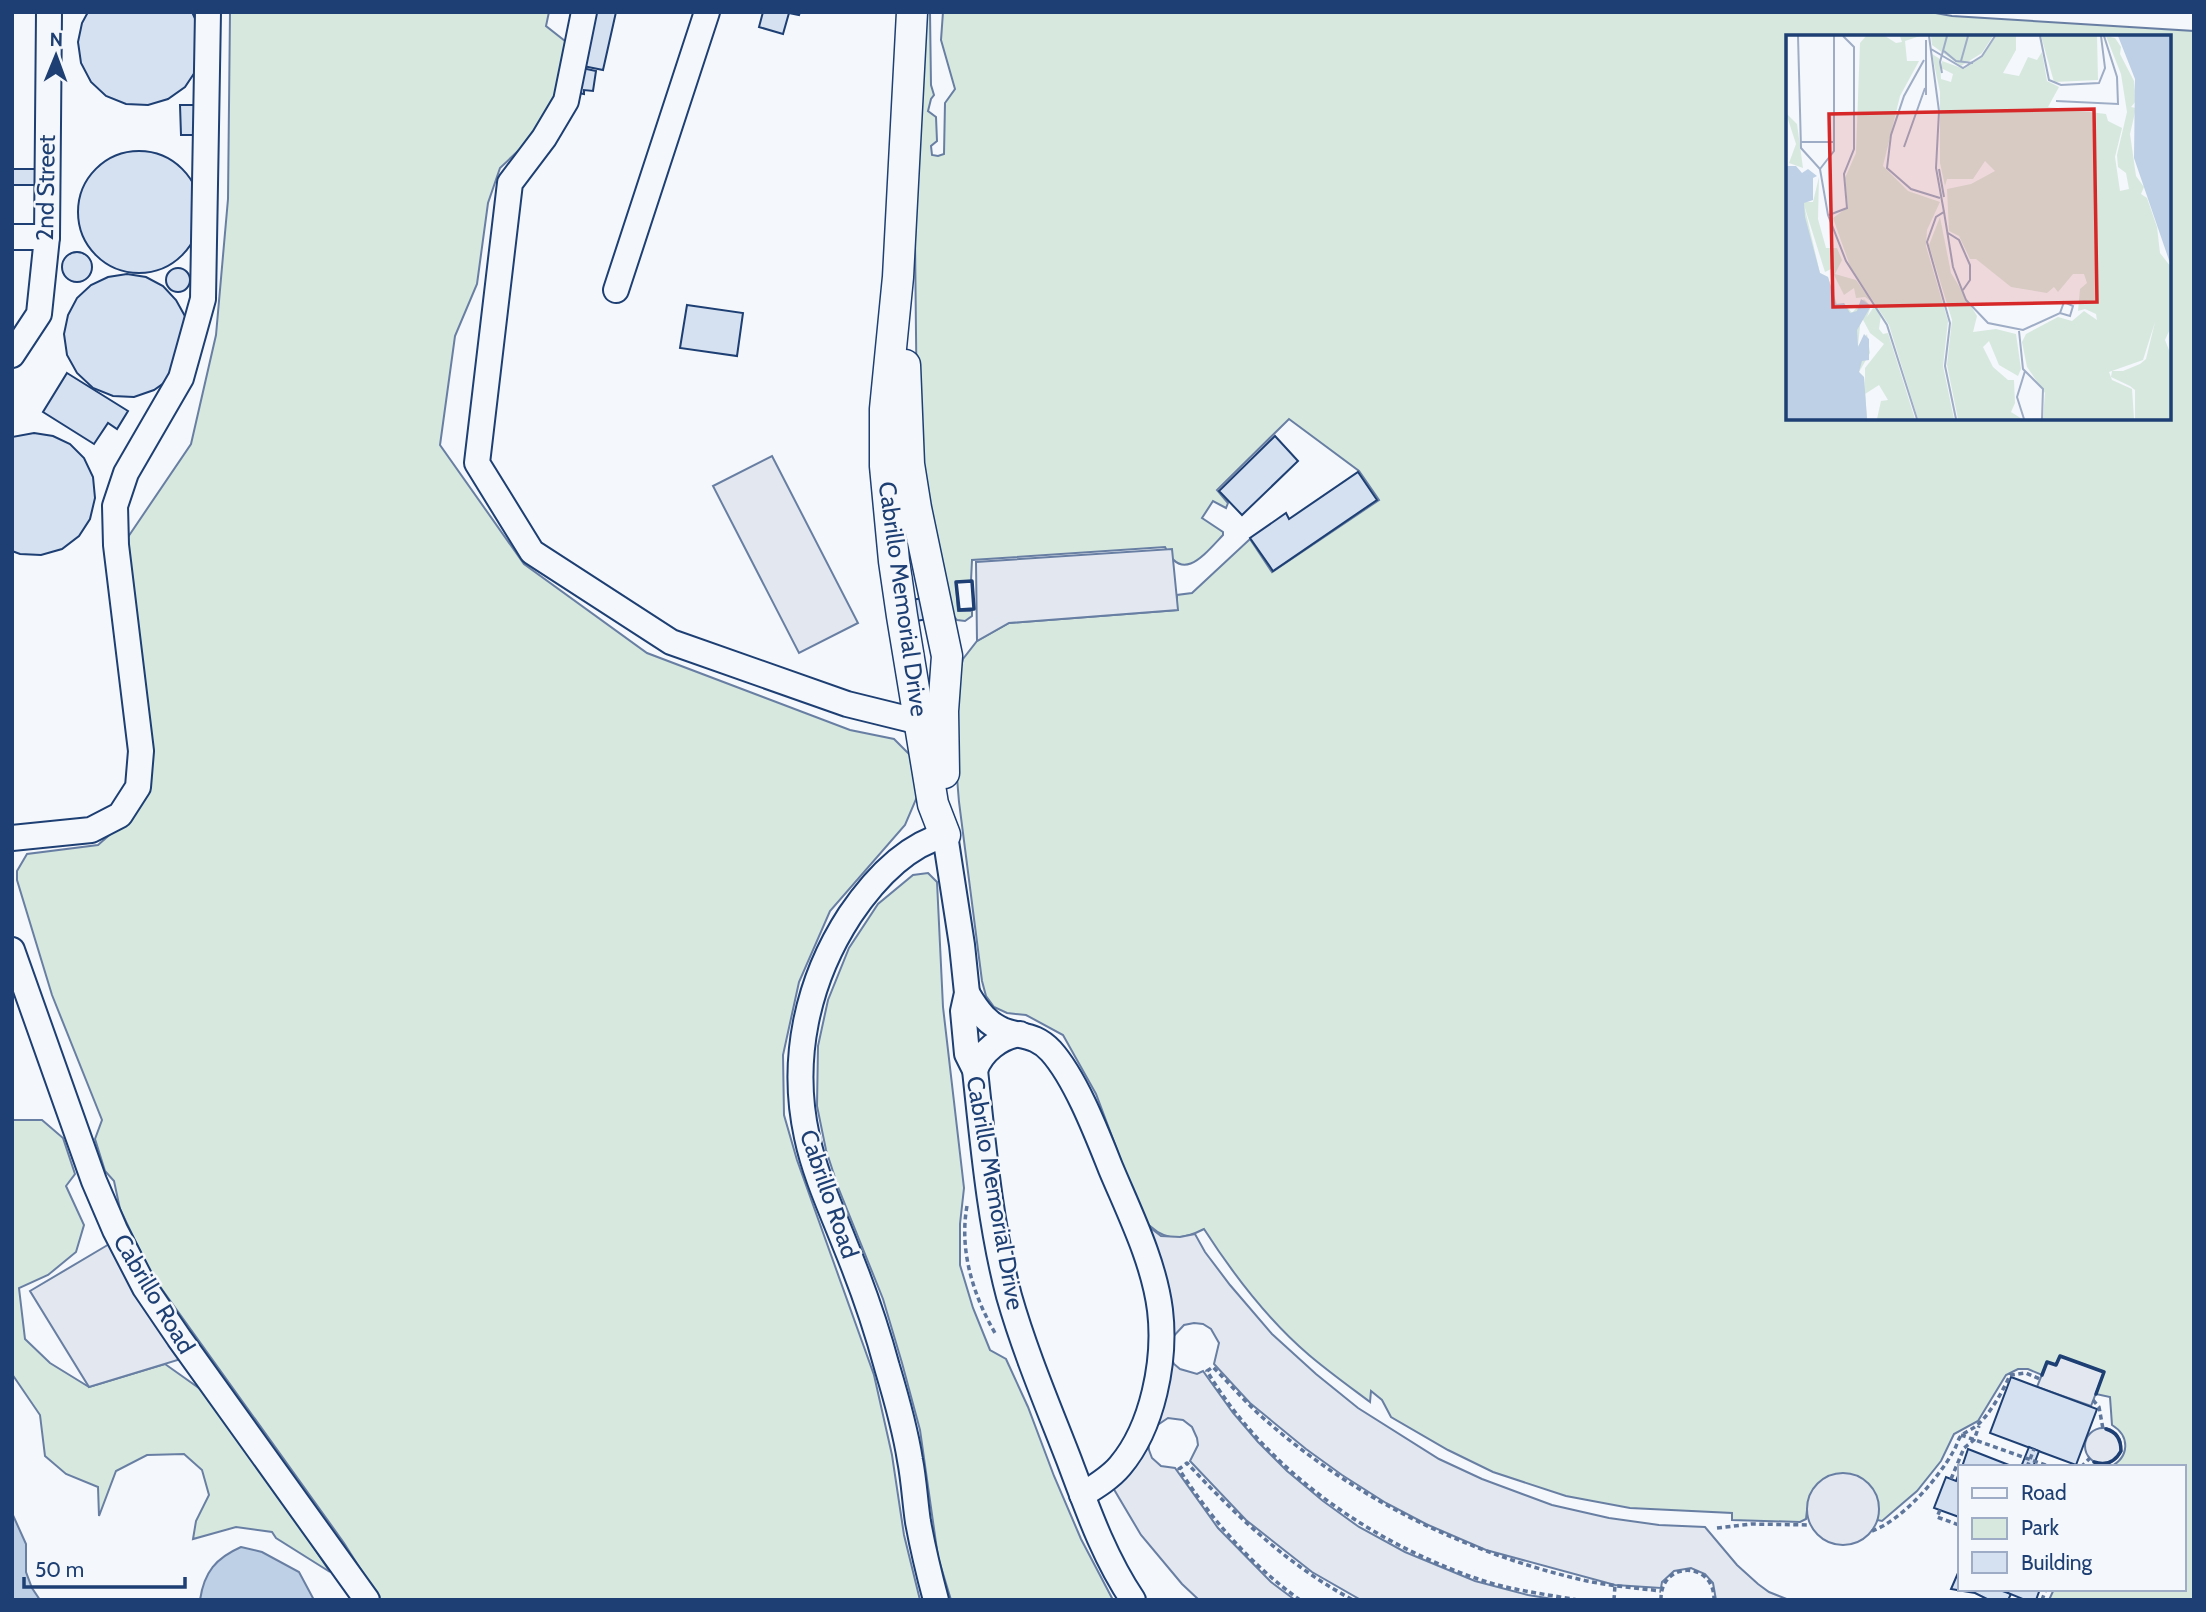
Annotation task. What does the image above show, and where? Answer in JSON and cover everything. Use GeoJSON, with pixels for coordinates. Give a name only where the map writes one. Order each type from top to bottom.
{"type":"FeatureCollection","features":[{"type":"Feature","properties":{"kind":"main road","name":"Cabrillo Memorial Drive"},"geometry":{"type":"LineString","coordinates":[[912,12],[898,277],[885,409],[886,466],[894,561],[933,804],[945,835]]}},
{"type":"Feature","properties":{"kind":"main road","name":"Cabrillo Memorial Drive"},"geometry":{"type":"LineString","coordinates":[[898,277],[905,338],[909,464],[947,656],[943,711],[945,835]]}},
{"type":"Feature","properties":{"kind":"street","name":"2nd Street"},"geometry":{"type":"LineString","coordinates":[[12,355],[38,314],[47,237],[49,12]]}},
{"type":"Feature","properties":{"kind":"street"},"geometry":{"type":"LineString","coordinates":[[12,838],[91,830],[120,815],[138,787],[141,751],[116,545],[115,506],[125,473],[181,378],[203,299],[208,12]]}},
{"type":"Feature","properties":{"kind":"street"},"geometry":{"type":"LineString","coordinates":[[584,12],[566,101],[544,138],[510,183],[477,463],[532,552],[671,642],[847,704],[920,722]]}},
{"type":"Feature","properties":{"kind":"street"},"geometry":{"type":"LineString","coordinates":[[616,290],[707,12]]}},
{"type":"Feature","properties":{"kind":"street"},"geometry":{"type":"LineString","coordinates":[[12,237],[47,237]]}},
{"type":"Feature","properties":{"kind":"street","name":"Cabrillo Memorial Drive"},"geometry":{"type":"LineString","coordinates":[[945,835],[967,993],[963,1011],[967,1054],[975,1070],[992,1201],[1009,1294],[1023,1339],[1082,1495],[1115,1572],[1133,1600]]}},
{"type":"Feature","properties":{"kind":"street","name":"Cabrillo Road"},"geometry":{"type":"LineString","coordinates":[[936,1600],[922,1543],[899,1408],[869,1309],[813,1162],[802,1113],[800,1070],[802,1041],[812,996],[823,964],[841,929],[866,893],[899,859],[927,840],[945,835]]}},
{"type":"Feature","properties":{"kind":"street","name":"Cabrillo Road"},"geometry":{"type":"LineString","coordinates":[[12,950],[88,1164],[115,1230],[140,1279],[160,1311],[367,1600]]}},
{"type":"Feature","properties":{"kind":"street"},"geometry":{"type":"LineString","coordinates":[[967,993],[988,1020],[1004,1030],[1039,1041],[1051,1051],[1063,1068],[1099,1139],[1155,1284],[1160,1310],[1160,1361],[1150,1409],[1140,1433],[1119,1468],[1082,1495]]}},
{"type":"Feature","properties":{"kind":"street"},"geometry":{"type":"LineString","coordinates":[[975,1070],[986,1051],[1004,1038],[1020,1034]]}},
{"type":"Feature","properties":{"kind":"path"},"geometry":{"type":"LineString","coordinates":[[1578,1600],[1521,1591],[1479,1580],[1429,1560],[1361,1524],[1309,1486],[1271,1450],[1249,1428],[1207,1371],[1213,1367],[1260,1415],[1299,1448],[1352,1485],[1445,1535],[1490,1553],[1587,1581],[1661,1591]]}},
{"type":"Feature","properties":{"kind":"path"},"geometry":{"type":"LineString","coordinates":[[1951,1479],[1964,1448],[1974,1440],[1979,1424],[2010,1375],[2026,1373],[2040,1379]]}},
{"type":"Feature","properties":{"kind":"path"},"geometry":{"type":"LineString","coordinates":[[2093,1400],[2099,1406],[2103,1429]]}},
{"type":"Feature","properties":{"kind":"path"},"geometry":{"type":"LineString","coordinates":[[1872,1531],[1907,1508],[1937,1476],[1961,1435],[1979,1424]]}},
{"type":"Feature","properties":{"kind":"path"},"geometry":{"type":"LineString","coordinates":[[1961,1435],[2045,1465]]}},
{"type":"Feature","properties":{"kind":"path"},"geometry":{"type":"LineString","coordinates":[[2028,1465],[2034,1449]]}},
{"type":"Feature","properties":{"kind":"path"},"geometry":{"type":"LineString","coordinates":[[2083,1465],[2090,1458]]}},
{"type":"Feature","properties":{"kind":"path"},"geometry":{"type":"LineString","coordinates":[[1300,1600],[1278,1584],[1229,1536],[1179,1469],[1187,1463],[1227,1507],[1279,1551],[1353,1600]]}},
{"type":"Feature","properties":{"kind":"path"},"geometry":{"type":"LineString","coordinates":[[1940,1510],[1937,1517],[1958,1525]]}},
{"type":"Feature","properties":{"kind":"path"},"geometry":{"type":"LineString","coordinates":[[1717,1528],[1751,1524],[1810,1525]]}},
{"type":"Feature","properties":{"kind":"path"},"geometry":{"type":"LineString","coordinates":[[1661,1600],[1663,1584],[1672,1574],[1692,1570],[1709,1581],[1714,1600]]}},
{"type":"Feature","properties":{"kind":"path"},"geometry":{"type":"LineString","coordinates":[[1615,1585],[1615,1600]]}},
{"type":"Feature","properties":{"kind":"green space"},"geometry":{"type":"Polygon","coordinates":[[[230,12],[549,12],[546,26],[565,41],[566,60],[560,98],[538,132],[500,168],[488,203],[477,284],[455,336],[440,445],[524,564],[647,653],[850,730],[894,739],[910,755],[917,797],[905,825],[830,911],[799,982],[783,1055],[784,1115],[797,1160],[874,1375],[892,1455],[904,1535],[920,1600],[380,1600],[344,1543],[151,1274],[120,1209],[114,1181],[105,1171],[95,1139],[102,1120],[52,995],[17,880],[17,871],[27,854],[98,845],[132,815],[126,540],[191,444],[216,335],[228,199],[230,12]]]}},
{"type":"Feature","properties":{"kind":"green space"},"geometry":{"type":"Polygon","coordinates":[[[923,12],[930,12],[931,85],[934,95],[928,111],[936,117],[937,141],[931,146],[932,155],[938,156],[944,154],[945,103],[955,89],[941,40],[943,12],[1930,12],[1952,16],[2194,31],[2194,1600],[2049,1600],[2053,1591],[2185,1591],[2185,1465],[2114,1465],[2124,1452],[2125,1440],[2112,1425],[2110,1397],[2096,1394],[2104,1372],[2060,1356],[2056,1365],[2047,1362],[2042,1375],[2028,1369],[2018,1369],[2006,1375],[1978,1421],[1954,1434],[1941,1461],[1917,1491],[1882,1521],[1877,1520],[1877,1508],[1871,1489],[1865,1482],[1847,1475],[1826,1478],[1807,1510],[1806,1519],[1800,1522],[1732,1520],[1732,1513],[1630,1508],[1566,1496],[1493,1472],[1391,1417],[1382,1400],[1371,1391],[1370,1402],[1279,1327],[1239,1279],[1204,1229],[1187,1236],[1171,1237],[1150,1226],[1143,1219],[1096,1094],[1063,1035],[1026,1015],[1007,1013],[994,1007],[986,996],[959,802],[955,753],[955,689],[963,659],[977,641],[1009,623],[1177,610],[1177,595],[1192,593],[1250,539],[1272,572],[1379,500],[1359,471],[1289,419],[1217,490],[1228,503],[1226,508],[1213,501],[1202,518],[1223,532],[1223,535],[1193,562],[1179,564],[1165,547],[972,560],[971,581],[956,582],[958,611],[972,611],[972,616],[965,621],[957,620],[953,615],[936,554],[917,426],[915,239],[923,12]]]}},
{"type":"Feature","properties":{"kind":"green space"},"geometry":{"type":"Polygon","coordinates":[[[928,873],[937,882],[943,1007],[964,1188],[960,1224],[960,1265],[990,1350],[1006,1359],[1081,1539],[1113,1600],[951,1600],[938,1557],[920,1430],[902,1363],[883,1299],[826,1150],[817,1106],[818,1046],[828,1000],[849,948],[878,904],[913,875],[928,873]]]}},
{"type":"Feature","properties":{"kind":"green space"},"geometry":{"type":"Polygon","coordinates":[[[12,1120],[42,1120],[63,1138],[75,1174],[66,1186],[84,1225],[76,1252],[48,1275],[19,1288],[25,1339],[50,1363],[89,1387],[165,1364],[203,1391],[275,1489],[330,1572],[276,1538],[272,1532],[236,1527],[193,1539],[196,1521],[209,1495],[202,1470],[184,1454],[147,1455],[116,1471],[99,1516],[98,1487],[66,1474],[45,1456],[40,1415],[12,1374],[12,1120]]]}},
{"type":"Feature","properties":{"kind":"shaded area"},"geometry":{"type":"Polygon","coordinates":[[[772,456],[858,623],[799,653],[713,486],[772,456]]]}},
{"type":"Feature","properties":{"kind":"shaded area"},"geometry":{"type":"Polygon","coordinates":[[[1172,549],[1178,610],[1009,623],[977,641],[976,562],[1172,549]]]}},
{"type":"Feature","properties":{"kind":"shaded area"},"geometry":{"type":"Polygon","coordinates":[[[1145,1220],[1161,1236],[1180,1237],[1195,1234],[1230,1285],[1272,1334],[1358,1408],[1439,1459],[1482,1479],[1552,1505],[1609,1518],[1659,1525],[1705,1527],[1737,1565],[1758,1584],[1789,1600],[1716,1600],[1713,1583],[1705,1574],[1691,1568],[1674,1571],[1662,1582],[1661,1588],[1615,1585],[1486,1550],[1386,1503],[1306,1449],[1250,1403],[1214,1364],[1219,1343],[1211,1329],[1203,1324],[1184,1325],[1171,1339],[1145,1220]]]}},
{"type":"Feature","properties":{"kind":"shaded area"},"geometry":{"type":"Polygon","coordinates":[[[111,1243],[181,1359],[89,1387],[30,1291],[111,1243]]]}},
{"type":"Feature","properties":{"kind":"shaded area"},"geometry":{"type":"Polygon","coordinates":[[[1170,1354],[1174,1364],[1180,1369],[1197,1374],[1203,1371],[1233,1413],[1287,1471],[1359,1527],[1405,1552],[1475,1581],[1559,1600],[1361,1600],[1312,1572],[1246,1520],[1190,1461],[1198,1445],[1192,1427],[1183,1420],[1168,1418],[1153,1428],[1170,1354]]]}},
{"type":"Feature","properties":{"kind":"shaded area"},"geometry":{"type":"Polygon","coordinates":[[[2060,1356],[2104,1372],[2091,1406],[2037,1387],[2047,1362],[2056,1365],[2060,1356]]]}},
{"type":"Feature","properties":{"kind":"shaded area"},"geometry":{"type":"Polygon","coordinates":[[[2103,1428],[2115,1434],[2121,1446],[2115,1458],[2103,1464],[2091,1458],[2085,1446],[2091,1434],[2103,1428]]]}},
{"type":"Feature","properties":{"kind":"shaded area"},"geometry":{"type":"Polygon","coordinates":[[[1148,1440],[1152,1458],[1161,1466],[1175,1468],[1218,1528],[1271,1582],[1295,1600],[1199,1600],[1182,1584],[1141,1535],[1112,1486],[1148,1440]]]}},
{"type":"Feature","properties":{"kind":"shaded area"},"geometry":{"type":"Polygon","coordinates":[[[1843,1473],[1863,1479],[1873,1489],[1879,1509],[1873,1529],[1863,1539],[1843,1545],[1823,1539],[1813,1529],[1807,1509],[1813,1489],[1823,1479],[1843,1473]]]}},
{"type":"Feature","properties":{"kind":"water"},"geometry":{"type":"Polygon","coordinates":[[[12,1513],[26,1544],[26,1572],[40,1600],[12,1600],[12,1513]]]}},
{"type":"Feature","properties":{"kind":"water"},"geometry":{"type":"Polygon","coordinates":[[[241,1547],[262,1552],[299,1572],[314,1600],[200,1600],[205,1581],[213,1567],[241,1547]]]}},
{"type":"Feature","properties":{"kind":"building"},"geometry":{"type":"Polygon","coordinates":[[[88,12],[192,12],[199,27],[197,69],[185,87],[168,99],[148,105],[126,104],[106,96],[91,82],[81,63],[78,42],[82,23],[88,12]]]}},
{"type":"Feature","properties":{"kind":"building"},"geometry":{"type":"Polygon","coordinates":[[[595,12],[616,12],[603,70],[583,66],[595,12]]]}},
{"type":"Feature","properties":{"kind":"building"},"geometry":{"type":"Polygon","coordinates":[[[763,12],[800,12],[799,15],[789,13],[783,34],[759,27],[763,12]]]}},
{"type":"Feature","properties":{"kind":"building"},"geometry":{"type":"Polygon","coordinates":[[[582,68],[596,71],[593,91],[584,90],[584,94],[578,93],[582,68]]]}},
{"type":"Feature","properties":{"kind":"building"},"geometry":{"type":"Polygon","coordinates":[[[180,105],[204,105],[204,135],[181,135],[180,105]]]}},
{"type":"Feature","properties":{"kind":"building"},"geometry":{"type":"Polygon","coordinates":[[[139,151],[162,156],[182,169],[195,189],[200,212],[195,235],[182,255],[162,268],[139,273],[116,268],[96,255],[83,235],[78,212],[83,189],[96,169],[116,156],[139,151]]]}},
{"type":"Feature","properties":{"kind":"building"},"geometry":{"type":"Polygon","coordinates":[[[12,169],[36,169],[36,185],[12,185],[12,169]]]}},
{"type":"Feature","properties":{"kind":"building"},"geometry":{"type":"Polygon","coordinates":[[[77,252],[88,256],[92,267],[88,278],[77,282],[66,278],[62,267],[66,256],[77,252]]]}},
{"type":"Feature","properties":{"kind":"building"},"geometry":{"type":"Polygon","coordinates":[[[178,268],[189,275],[190,280],[183,291],[178,292],[167,285],[166,280],[173,269],[178,268]]]}},
{"type":"Feature","properties":{"kind":"building"},"geometry":{"type":"Polygon","coordinates":[[[127,274],[146,277],[163,286],[176,300],[186,318],[171,378],[154,390],[134,397],[113,396],[93,388],[77,373],[67,355],[64,334],[68,315],[77,298],[91,285],[108,277],[127,274]]]}},
{"type":"Feature","properties":{"kind":"building"},"geometry":{"type":"Polygon","coordinates":[[[687,305],[743,313],[737,356],[680,348],[687,305]]]}},
{"type":"Feature","properties":{"kind":"building"},"geometry":{"type":"Polygon","coordinates":[[[67,373],[128,411],[117,429],[108,423],[94,444],[43,412],[67,373]]]}},
{"type":"Feature","properties":{"kind":"building"},"geometry":{"type":"Polygon","coordinates":[[[34,433],[53,436],[70,444],[84,458],[93,477],[95,498],[90,519],[79,536],[62,549],[41,555],[12,551],[12,437],[34,433]]]}},
{"type":"Feature","properties":{"kind":"building"},"geometry":{"type":"Polygon","coordinates":[[[1275,436],[1298,461],[1242,515],[1219,491],[1275,436]]]}},
{"type":"Feature","properties":{"kind":"building"},"geometry":{"type":"Polygon","coordinates":[[[1358,472],[1377,500],[1273,571],[1250,538],[1286,513],[1289,519],[1358,472]]]}},
{"type":"Feature","properties":{"kind":"building"},"geometry":{"type":"Polygon","coordinates":[[[923,598],[928,619],[910,622],[906,601],[923,598]]]}},
{"type":"Feature","properties":{"kind":"building"},"geometry":{"type":"Polygon","coordinates":[[[2011,1377],[2097,1409],[2076,1465],[1990,1433],[2011,1377]]]}},
{"type":"Feature","properties":{"kind":"building"},"geometry":{"type":"Polygon","coordinates":[[[2029,1447],[2039,1451],[2034,1465],[2022,1465],[2029,1447]]]}},
{"type":"Feature","properties":{"kind":"building"},"geometry":{"type":"Polygon","coordinates":[[[1968,1449],[2009,1465],[1963,1465],[1968,1449]]]}},
{"type":"Feature","properties":{"kind":"building"},"geometry":{"type":"Polygon","coordinates":[[[1958,1476],[1958,1517],[1934,1508],[1946,1477],[1956,1481],[1958,1476]]]}},
{"type":"Feature","properties":{"kind":"building"},"geometry":{"type":"Polygon","coordinates":[[[1958,1573],[1958,1590],[1951,1589],[1958,1573]]]}},
{"type":"Feature","properties":{"kind":"building"},"geometry":{"type":"Polygon","coordinates":[[[1963,1591],[2003,1591],[2011,1594],[2008,1600],[1989,1600],[1963,1591]]]}},
{"type":"Feature","properties":{"kind":"building"},"geometry":{"type":"Polygon","coordinates":[[[2039,1591],[2036,1600],[2025,1600],[2008,1593],[2039,1591]]]}},
{"type":"Feature","properties":{"kind":"wall"},"geometry":{"type":"LineString","coordinates":[[972,581],[974,609],[959,610],[956,582],[972,581]]}},
{"type":"Feature","properties":{"kind":"wall"},"geometry":{"type":"LineString","coordinates":[[2042,1375],[2047,1362],[2056,1365],[2060,1356],[2104,1372],[2096,1394]]}},
{"type":"Feature","properties":{"kind":"wall"},"geometry":{"type":"LineString","coordinates":[[2094,1462],[2110,1462],[2121,1451],[2118,1437],[2106,1429]]}}]}
